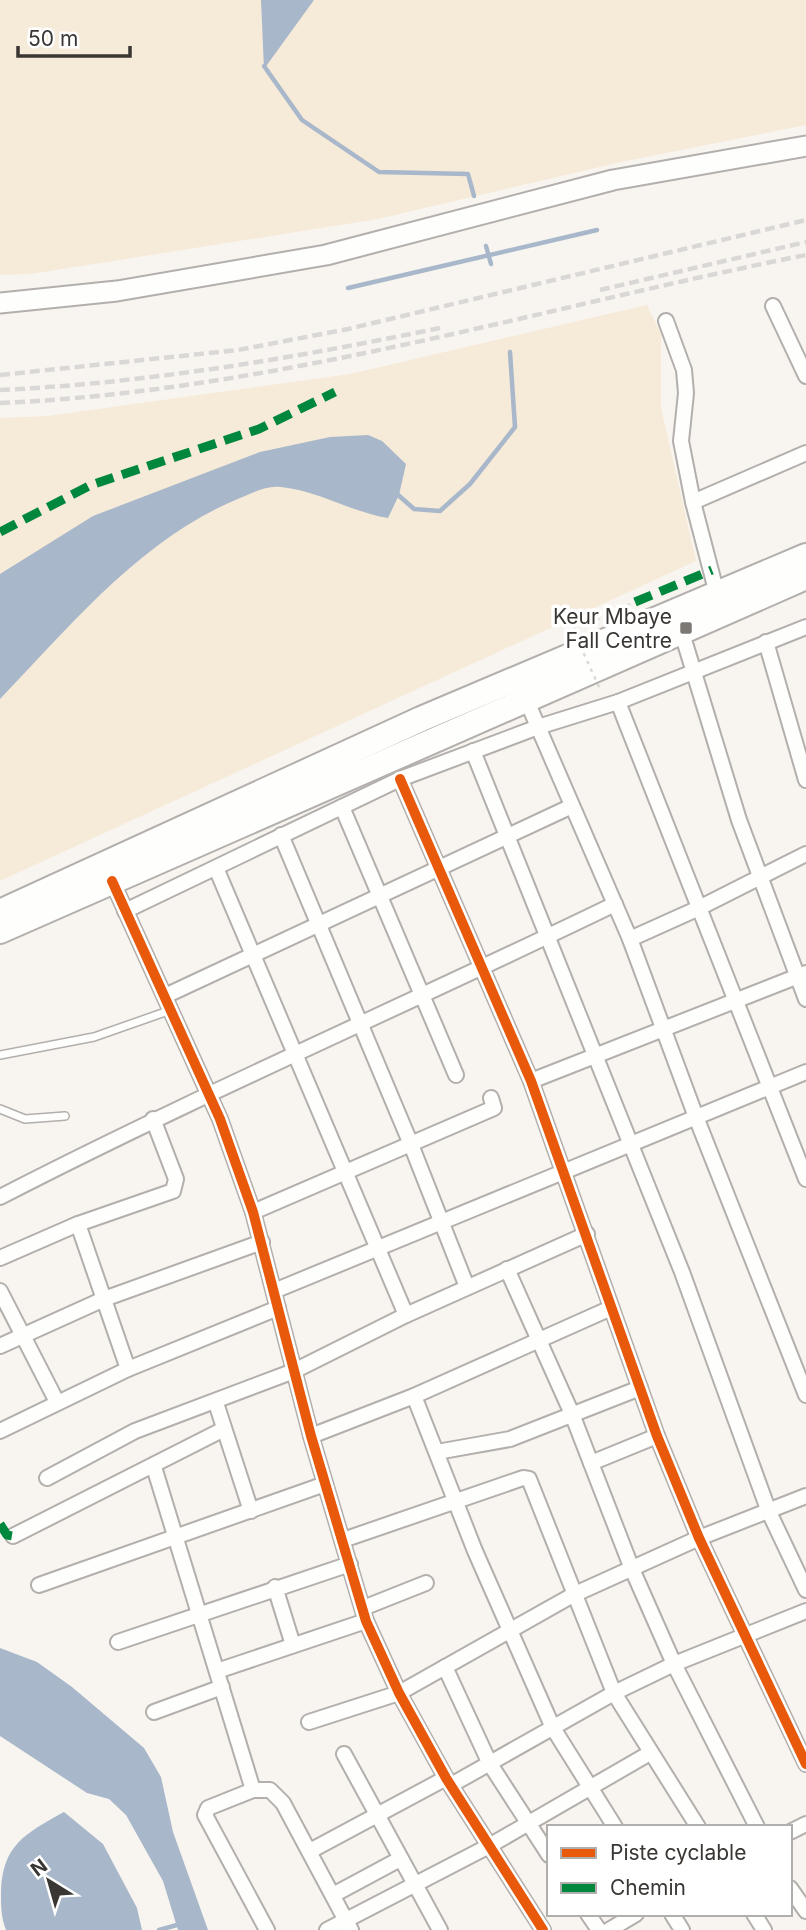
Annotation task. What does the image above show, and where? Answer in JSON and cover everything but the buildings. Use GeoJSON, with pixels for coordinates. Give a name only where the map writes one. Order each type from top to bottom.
{"type":"FeatureCollection","features":[{"type":"Feature","properties":{"kind":"highway"},"geometry":{"type":"LineString","coordinates":[[0,912],[421,719],[806,556]]}},
{"type":"Feature","properties":{"kind":"highway"},"geometry":{"type":"LineString","coordinates":[[0,931],[806,577]]}},
{"type":"Feature","properties":{"kind":"street"},"geometry":{"type":"LineString","coordinates":[[0,303],[117,291],[326,255],[614,180],[806,146]]}},
{"type":"Feature","properties":{"kind":"street"},"geometry":{"type":"LineString","coordinates":[[773,306],[806,376]]}},
{"type":"Feature","properties":{"kind":"street"},"geometry":{"type":"LineString","coordinates":[[666,321],[684,370],[686,393],[681,441],[693,502],[718,594]]}},
{"type":"Feature","properties":{"kind":"street"},"geometry":{"type":"LineString","coordinates":[[693,502],[806,453]]}},
{"type":"Feature","properties":{"kind":"street"},"geometry":{"type":"LineString","coordinates":[[125,911],[400,779],[538,727],[618,702],[806,627]]}},
{"type":"Feature","properties":{"kind":"street"},"geometry":{"type":"LineString","coordinates":[[681,630],[739,820],[802,975],[806,999]]}},
{"type":"Feature","properties":{"kind":"street"},"geometry":{"type":"LineString","coordinates":[[766,642],[806,780]]}},
{"type":"Feature","properties":{"kind":"street"},"geometry":{"type":"LineString","coordinates":[[526,699],[630,939],[695,1117],[806,1395]]}},
{"type":"Feature","properties":{"kind":"street"},"geometry":{"type":"LineString","coordinates":[[618,702],[806,1178]]}},
{"type":"Feature","properties":{"kind":"street"},"geometry":{"type":"LineString","coordinates":[[473,751],[682,1272],[769,1512],[806,1590]]}},
{"type":"Feature","properties":{"kind":"street"},"geometry":{"type":"LineString","coordinates":[[400,779],[531,1081],[565,1171],[639,1388],[699,1538],[806,1764]]}},
{"type":"Feature","properties":{"kind":"street"},"geometry":{"type":"LineString","coordinates":[[168,1003],[253,956],[572,806]]}},
{"type":"Feature","properties":{"kind":"street"},"geometry":{"type":"LineString","coordinates":[[342,807],[424,994],[456,1075]]}},
{"type":"Feature","properties":{"kind":"street"},"geometry":{"type":"LineString","coordinates":[[281,835],[467,1287]]}},
{"type":"Feature","properties":{"kind":"street"},"geometry":{"type":"LineString","coordinates":[[630,939],[806,854]]}},
{"type":"Feature","properties":{"kind":"street"},"geometry":{"type":"LineString","coordinates":[[216,868],[406,1315]]}},
{"type":"Feature","properties":{"kind":"street"},"geometry":{"type":"LineString","coordinates":[[112,881],[208,1094],[253,1212],[293,1371],[364,1614],[399,1693],[449,1781],[543,1930]]}},
{"type":"Feature","properties":{"kind":"street"},"geometry":{"type":"LineString","coordinates":[[0,1198],[153,1119],[294,1052],[483,968],[615,904]]}},
{"type":"Feature","properties":{"kind":"street"},"geometry":{"type":"LineString","coordinates":[[531,1081],[802,975]]}},
{"type":"Feature","properties":{"kind":"street"},"geometry":{"type":"LineString","coordinates":[[274,1291],[806,1072]]}},
{"type":"Feature","properties":{"kind":"street"},"geometry":{"type":"LineString","coordinates":[[253,1212],[494,1108],[491,1098]]}},
{"type":"Feature","properties":{"kind":"street"},"geometry":{"type":"LineString","coordinates":[[0,1258],[78,1224],[173,1191],[177,1185],[153,1119]]}},
{"type":"Feature","properties":{"kind":"street"},"geometry":{"type":"LineString","coordinates":[[78,1224],[128,1369]]}},
{"type":"Feature","properties":{"kind":"street"},"geometry":{"type":"LineString","coordinates":[[47,1478],[135,1432],[216,1403],[293,1371],[406,1315],[587,1234]]}},
{"type":"Feature","properties":{"kind":"street"},"geometry":{"type":"LineString","coordinates":[[0,1346],[104,1299],[262,1242]]}},
{"type":"Feature","properties":{"kind":"street"},"geometry":{"type":"LineString","coordinates":[[507,1269],[572,1414],[632,1569],[674,1664],[756,1825]]}},
{"type":"Feature","properties":{"kind":"street"},"geometry":{"type":"LineString","coordinates":[[0,1291],[57,1402]]}},
{"type":"Feature","properties":{"kind":"street"},"geometry":{"type":"LineString","coordinates":[[0,1431],[128,1369],[278,1308]]}},
{"type":"Feature","properties":{"kind":"street"},"geometry":{"type":"LineString","coordinates":[[311,1436],[414,1396],[611,1308]]}},
{"type":"Feature","properties":{"kind":"street"},"geometry":{"type":"LineString","coordinates":[[437,1452],[494,1444],[639,1388]]}},
{"type":"Feature","properties":{"kind":"street"},"geometry":{"type":"LineString","coordinates":[[414,1396],[475,1551],[512,1629],[552,1728],[614,1825]]}},
{"type":"Feature","properties":{"kind":"street"},"geometry":{"type":"LineString","coordinates":[[216,1403],[251,1511]]}},
{"type":"Feature","properties":{"kind":"street"},"geometry":{"type":"LineString","coordinates":[[13,1536],[154,1467],[223,1429]]}},
{"type":"Feature","properties":{"kind":"street"},"geometry":{"type":"LineString","coordinates":[[591,1462],[657,1436]]}},
{"type":"Feature","properties":{"kind":"street"},"geometry":{"type":"LineString","coordinates":[[154,1467],[253,1790]]}},
{"type":"Feature","properties":{"kind":"street"},"geometry":{"type":"LineString","coordinates":[[343,1540],[456,1499],[523,1478],[529,1479],[614,1693],[697,1825]]}},
{"type":"Feature","properties":{"kind":"street"},"geometry":{"type":"LineString","coordinates":[[39,1585],[325,1483]]}},
{"type":"Feature","properties":{"kind":"street"},"geometry":{"type":"LineString","coordinates":[[309,1722],[399,1693],[573,1595],[699,1538],[806,1496]]}},
{"type":"Feature","properties":{"kind":"street"},"geometry":{"type":"LineString","coordinates":[[118,1642],[275,1587],[350,1564]]}},
{"type":"Feature","properties":{"kind":"street"},"geometry":{"type":"LineString","coordinates":[[217,1671],[293,1645],[426,1583]]}},
{"type":"Feature","properties":{"kind":"street"},"geometry":{"type":"LineString","coordinates":[[275,1587],[293,1645]]}},
{"type":"Feature","properties":{"kind":"street"},"geometry":{"type":"LineString","coordinates":[[310,1851],[377,1815],[490,1764],[614,1693],[674,1664],[806,1611]]}},
{"type":"Feature","properties":{"kind":"street"},"geometry":{"type":"LineString","coordinates":[[445,1667],[490,1764],[547,1852]]}},
{"type":"Feature","properties":{"kind":"street"},"geometry":{"type":"LineString","coordinates":[[154,1712],[222,1687]]}},
{"type":"Feature","properties":{"kind":"street"},"geometry":{"type":"LineString","coordinates":[[327,1930],[349,1926],[414,1885],[489,1846],[650,1753]]}},
{"type":"Feature","properties":{"kind":"street"},"geometry":{"type":"LineString","coordinates":[[344,1754],[440,1930]]}},
{"type":"Feature","properties":{"kind":"street"},"geometry":{"type":"LineString","coordinates":[[267,1930],[205,1815],[208,1808],[264,1788],[276,1794],[310,1851],[349,1926]]}},
{"type":"Feature","properties":{"kind":"street"},"geometry":{"type":"LineString","coordinates":[[332,1895],[400,1859]]}},
{"type":"Feature","properties":{"kind":"street"},"geometry":{"type":"LineString","coordinates":[[792,1891],[806,1911]]}},
{"type":"Feature","properties":{"kind":"street"},"geometry":{"type":"LineString","coordinates":[[608,1930],[632,1916]]}},
{"type":"Feature","properties":{"kind":"lane"},"geometry":{"type":"LineString","coordinates":[[0,1055],[94,1037],[168,1003]]}},
{"type":"Feature","properties":{"kind":"lane"},"geometry":{"type":"LineString","coordinates":[[0,1109],[25,1119],[65,1116]]}},
{"type":"Feature","properties":{"kind":"path"},"geometry":{"type":"LineString","coordinates":[[600,689],[573,630],[635,602]]}},
{"type":"Feature","properties":{"kind":"shaded area"},"geometry":{"type":"Polygon","coordinates":[[[0,0],[806,0],[806,125],[621,162],[378,219],[31,274],[0,275],[0,0]]]}},
{"type":"Feature","properties":{"kind":"shaded area"},"geometry":{"type":"Polygon","coordinates":[[[647,305],[661,334],[661,408],[696,561],[0,881],[0,418],[48,416],[350,374],[647,305]]]}},
{"type":"Feature","properties":{"kind":"water"},"geometry":{"type":"Polygon","coordinates":[[[261,0],[314,0],[264,69],[261,0]]]}},
{"type":"Feature","properties":{"kind":"water"},"geometry":{"type":"Polygon","coordinates":[[[368,435],[382,441],[406,464],[399,495],[388,518],[281,487],[265,488],[240,498],[204,515],[140,560],[81,613],[0,699],[0,574],[93,516],[260,452],[330,437],[368,435]]]}},
{"type":"Feature","properties":{"kind":"water"},"geometry":{"type":"Polygon","coordinates":[[[0,1648],[37,1662],[72,1687],[144,1748],[161,1777],[173,1832],[208,1930],[178,1930],[163,1881],[126,1815],[109,1799],[87,1793],[0,1736],[0,1648]]]}},
{"type":"Feature","properties":{"kind":"water"},"geometry":{"type":"Polygon","coordinates":[[[64,1812],[103,1844],[137,1908],[142,1930],[6,1930],[2,1912],[2,1876],[11,1852],[28,1834],[64,1812]]]}},
{"type":"Feature","properties":{"kind":"waterway"},"geometry":{"type":"LineString","coordinates":[[264,66],[302,120],[379,172],[468,174],[474,196]]}},
{"type":"Feature","properties":{"kind":"waterway"},"geometry":{"type":"LineString","coordinates":[[348,288],[597,230]]}},
{"type":"Feature","properties":{"kind":"waterway"},"geometry":{"type":"LineString","coordinates":[[486,246],[491,264]]}},
{"type":"Feature","properties":{"kind":"waterway"},"geometry":{"type":"LineString","coordinates":[[397,494],[414,509],[440,511],[470,484],[515,427],[510,352]]}},
{"type":"Feature","properties":{"kind":"waterway"},"geometry":{"type":"LineString","coordinates":[[159,1930],[177,1925]]}},
{"type":"Feature","properties":{"kind":"railway"},"geometry":{"type":"LineString","coordinates":[[0,375],[238,350],[348,329],[806,220]]}},
{"type":"Feature","properties":{"kind":"railway"},"geometry":{"type":"LineString","coordinates":[[600,290],[806,242]]}},
{"type":"Feature","properties":{"kind":"railway"},"geometry":{"type":"LineString","coordinates":[[0,403],[103,395],[305,365],[806,255]]}},
{"type":"Feature","properties":{"kind":"railway"},"geometry":{"type":"LineString","coordinates":[[0,390],[111,382],[221,368],[440,328]]}},
{"type":"Feature","properties":{"kind":"marked path"},"geometry":{"type":"LineString","coordinates":[[0,532],[91,485],[259,429],[335,392]]}},
{"type":"Feature","properties":{"kind":"marked path"},"geometry":{"type":"LineString","coordinates":[[635,602],[712,570]]}},
{"type":"Feature","properties":{"kind":"marked path"},"geometry":{"type":"LineString","coordinates":[[0,1524],[7,1535],[13,1536]]}},
{"type":"Feature","properties":{"kind":"cycle path"},"geometry":{"type":"LineString","coordinates":[[400,779],[531,1081],[657,1436],[699,1538],[806,1764]]}},
{"type":"Feature","properties":{"kind":"cycle path"},"geometry":{"type":"LineString","coordinates":[[112,881],[220,1119],[253,1212],[311,1436],[366,1621],[399,1693],[446,1778],[543,1930]]}},
{"type":"Feature","properties":{"kind":"place","name":"Keur Mbaye Fall Centre"},"geometry":{"type":"Point","coordinates":[686,628]}}]}
